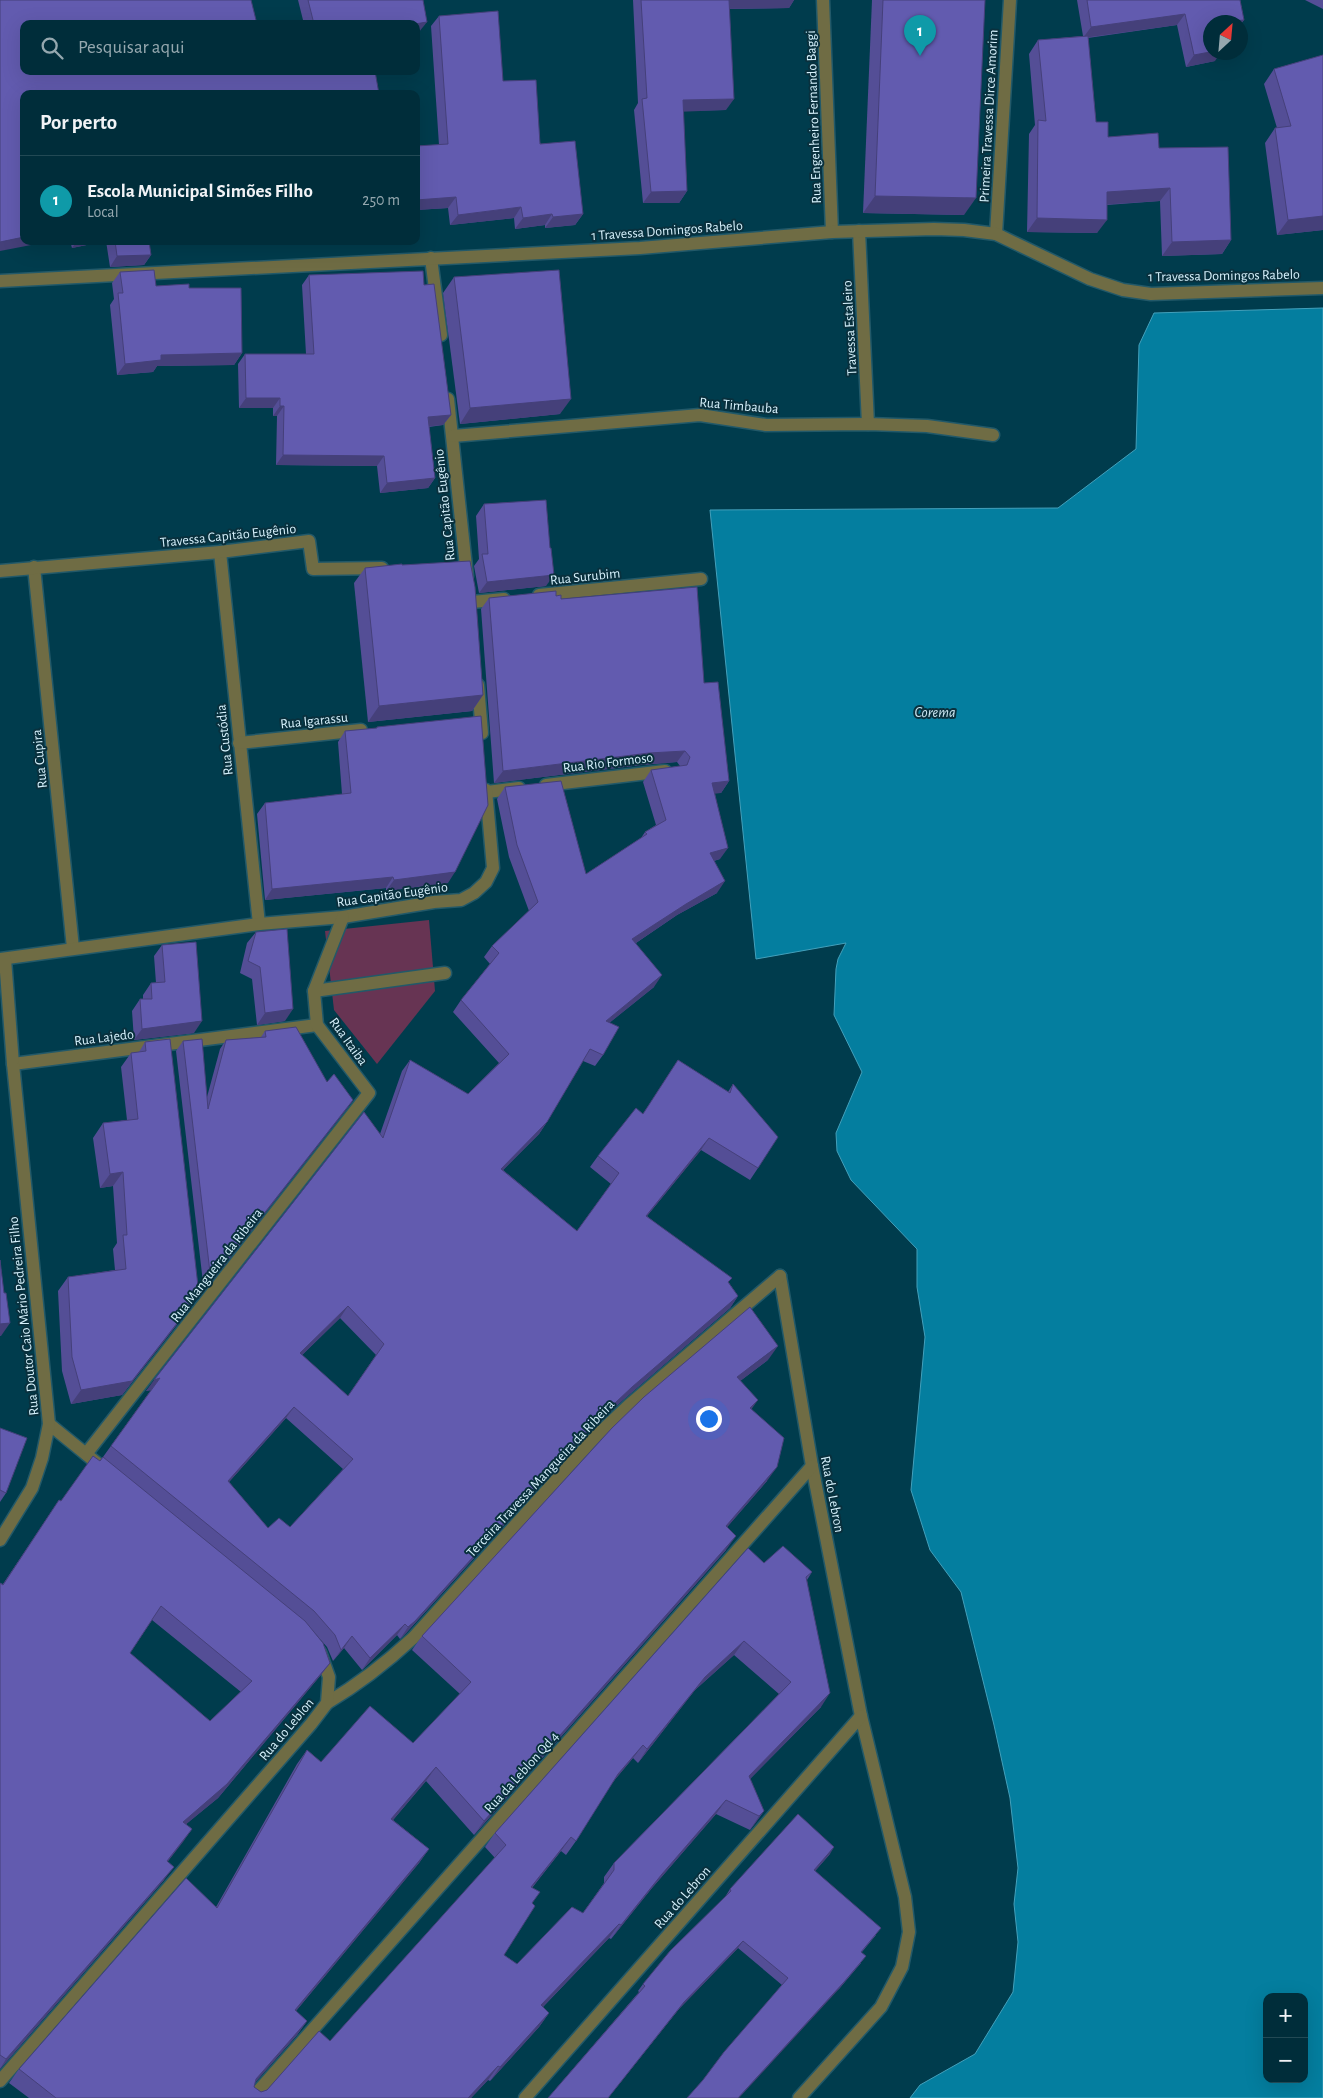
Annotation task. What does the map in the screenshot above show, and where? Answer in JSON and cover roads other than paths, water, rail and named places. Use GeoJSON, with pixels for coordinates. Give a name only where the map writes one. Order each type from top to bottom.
{"type":"FeatureCollection","features":[{"type":"Feature","properties":{"kind":"street","name":"Rua Engenheiro Fernando Baggi"},"geometry":{"type":"LineString","coordinates":[[824,0],[832,232]]}},
{"type":"Feature","properties":{"kind":"street","name":"Primeira Travessa Dirce Amorim"},"geometry":{"type":"LineString","coordinates":[[996,234],[1010,0]]}},
{"type":"Feature","properties":{"kind":"street","name":"1 Travessa Domingos Rabelo"},"geometry":{"type":"LineString","coordinates":[[0,281],[640,248],[832,232],[934,229],[996,234],[1090,279],[1123,290],[1152,294],[1323,288]]}},
{"type":"Feature","properties":{"kind":"street","name":"Travessa Estaleiro"},"geometry":{"type":"LineString","coordinates":[[859,231],[868,424]]}},
{"type":"Feature","properties":{"kind":"street"},"geometry":{"type":"LineString","coordinates":[[431,258],[442,352]]}},
{"type":"Feature","properties":{"kind":"street","name":"Rua Capitão Eugênio"},"geometry":{"type":"LineString","coordinates":[[447,389],[453,436],[461,567],[471,598]]}},
{"type":"Feature","properties":{"kind":"street","name":"Rua Timbauba"},"geometry":{"type":"LineString","coordinates":[[453,436],[700,415],[766,425],[868,424],[927,426],[993,435]]}},
{"type":"Feature","properties":{"kind":"street","name":"Travessa Capitão Eugênio"},"geometry":{"type":"LineString","coordinates":[[0,571],[220,552],[309,541],[313,569],[399,568]]}},
{"type":"Feature","properties":{"kind":"street","name":"Rua Custódia"},"geometry":{"type":"LineString","coordinates":[[220,552],[259,924]]}},
{"type":"Feature","properties":{"kind":"street","name":"Rua Cupira"},"geometry":{"type":"LineString","coordinates":[[34,567],[73,948]]}},
{"type":"Feature","properties":{"kind":"street","name":"Rua Surubim"},"geometry":{"type":"LineString","coordinates":[[471,598],[524,597],[701,579]]}},
{"type":"Feature","properties":{"kind":"street"},"geometry":{"type":"LineString","coordinates":[[477,670],[476,719],[483,746]]}},
{"type":"Feature","properties":{"kind":"street","name":"Rua Igarassu"},"geometry":{"type":"LineString","coordinates":[[239,743],[374,729]]}},
{"type":"Feature","properties":{"kind":"street","name":"Rua Rio Formoso"},"geometry":{"type":"LineString","coordinates":[[486,792],[674,770]]}},
{"type":"Feature","properties":{"kind":"street","name":"Rua Capitão Eugênio"},"geometry":{"type":"LineString","coordinates":[[3,959],[259,924],[343,917],[434,902],[461,900],[474,893],[486,882],[493,868],[485,773]]}},
{"type":"Feature","properties":{"kind":"street","name":"Rua Itaiba"},"geometry":{"type":"LineString","coordinates":[[343,917],[314,991],[317,1025],[369,1093]]}},
{"type":"Feature","properties":{"kind":"street","name":"Rua Doutor Caio Mário Pedreira Filho"},"geometry":{"type":"LineString","coordinates":[[0,1540],[32,1488],[42,1458],[49,1424],[3,959]]}},
{"type":"Feature","properties":{"kind":"street"},"geometry":{"type":"LineString","coordinates":[[314,991],[445,973]]}},
{"type":"Feature","properties":{"kind":"street","name":"Rua Lajedo"},"geometry":{"type":"LineString","coordinates":[[13,1064],[168,1049],[317,1025]]}},
{"type":"Feature","properties":{"kind":"street","name":"Rua Mangueira da Ribeira"},"geometry":{"type":"LineString","coordinates":[[86,1454],[369,1093]]}},
{"type":"Feature","properties":{"kind":"street","name":"Rua do Lebron"},"geometry":{"type":"LineString","coordinates":[[780,1276],[812,1466],[861,1716],[905,1898],[909,1932],[902,1967],[882,2007],[799,2098]]}},
{"type":"Feature","properties":{"kind":"street","name":"Terceira Travessa Mangueira da Ribeira"},"geometry":{"type":"LineString","coordinates":[[327,1703],[357,1686],[413,1638],[596,1436],[629,1405],[780,1276]]}},
{"type":"Feature","properties":{"kind":"street"},"geometry":{"type":"LineString","coordinates":[[196,1292],[198,1312]]}},
{"type":"Feature","properties":{"kind":"street"},"geometry":{"type":"LineString","coordinates":[[49,1424],[116,1478]]}},
{"type":"Feature","properties":{"kind":"street","name":"Rua da Leblon Qd 4"},"geometry":{"type":"LineString","coordinates":[[252,2098],[812,1466]]}},
{"type":"Feature","properties":{"kind":"street","name":"Rua do Leblon"},"geometry":{"type":"LineString","coordinates":[[0,2081],[311,1724],[327,1703],[329,1676],[321,1652],[311,1641]]}},
{"type":"Feature","properties":{"kind":"street","name":"Rua do Lebron"},"geometry":{"type":"LineString","coordinates":[[525,2098],[861,1716]]}},
{"type":"Feature","properties":{"kind":"water","name":"Corema"},"geometry":{"type":"Polygon","coordinates":[[[1323,308],[1323,2098],[910,2098],[920,2085],[975,2054],[1013,1992],[1018,1942],[1014,1904],[1018,1868],[1010,1798],[961,1592],[930,1550],[911,1490],[925,1337],[917,1287],[917,1249],[851,1180],[837,1151],[836,1133],[862,1072],[834,1015],[836,969],[838,959],[846,943],[756,959],[710,510],[1058,508],[1136,449],[1139,345],[1154,313],[1323,308]]]}},
{"type":"Feature","properties":{"kind":"place","name":"Escola Municipal Simões Filho"},"geometry":{"type":"Point","coordinates":[920,56]}}]}
